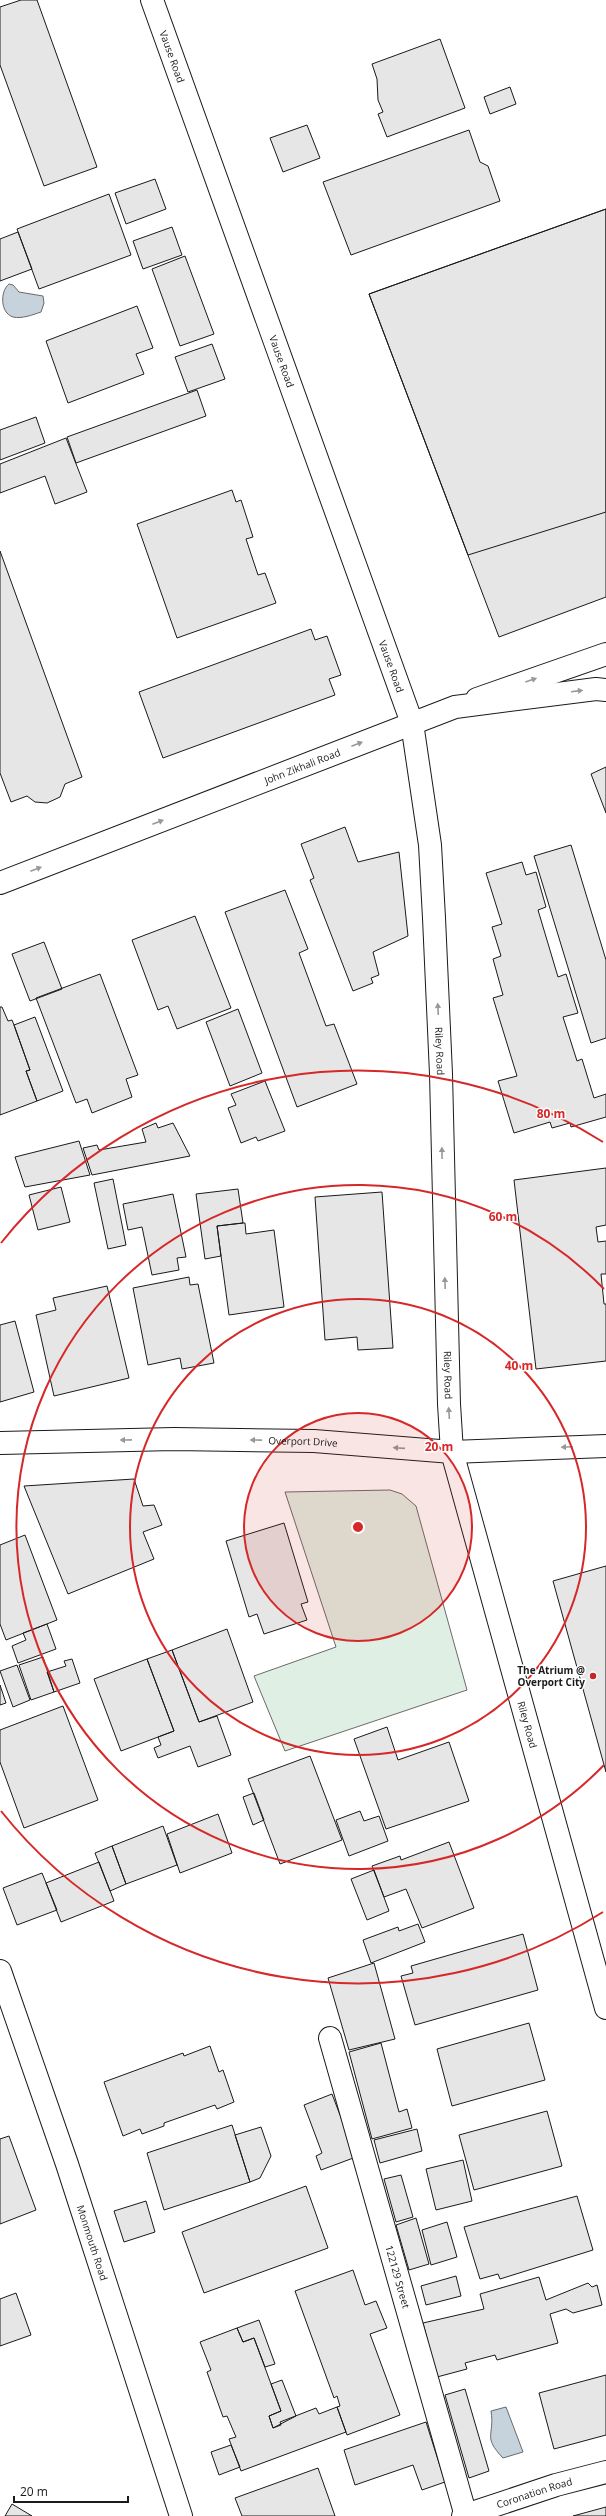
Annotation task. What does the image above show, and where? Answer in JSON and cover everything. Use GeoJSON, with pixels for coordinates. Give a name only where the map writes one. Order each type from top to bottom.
{"type":"FeatureCollection","features":[{"type":"Feature","properties":{"kind":"street","name":"Vause Road"},"geometry":{"type":"LineString","coordinates":[[152,0],[412,723]]}},
{"type":"Feature","properties":{"kind":"street","name":"John Zikhali Road"},"geometry":{"type":"LineString","coordinates":[[0,883],[412,723],[606,654]]}},
{"type":"Feature","properties":{"kind":"street"},"geometry":{"type":"LineString","coordinates":[[455,707],[596,689],[606,690]]}},
{"type":"Feature","properties":{"kind":"street","name":"Riley Road"},"geometry":{"type":"LineString","coordinates":[[412,723],[430,845],[441,1074],[448,1396],[452,1452],[606,2008]]}},
{"type":"Feature","properties":{"kind":"street","name":"Overport Drive"},"geometry":{"type":"LineString","coordinates":[[0,1443],[174,1439],[314,1441],[452,1452],[606,1446]]}},
{"type":"Feature","properties":{"kind":"street","name":"Monmouth Road"},"geometry":{"type":"LineString","coordinates":[[0,1971],[67,2164],[181,2516]]}},
{"type":"Feature","properties":{"kind":"street","name":"122129 Street"},"geometry":{"type":"LineString","coordinates":[[330,2038],[465,2516]]}},
{"type":"Feature","properties":{"kind":"street","name":"Coronation Road"},"geometry":{"type":"LineString","coordinates":[[465,2516],[556,2485],[606,2472]]}},
{"type":"Feature","properties":{"kind":"green space"},"geometry":{"type":"Polygon","coordinates":[[[390,1490],[402,1494],[416,1506],[467,1690],[285,1751],[254,1676],[336,1647],[285,1492],[390,1490]]]}},
{"type":"Feature","properties":{"kind":"shaded area"},"geometry":{"type":"Polygon","coordinates":[[[9,284],[13,285],[19,292],[43,296],[44,303],[41,312],[20,317],[13,317],[9,315],[4,307],[3,296],[6,287],[9,284]]]}},
{"type":"Feature","properties":{"kind":"shaded area"},"geometry":{"type":"Polygon","coordinates":[[[506,2407],[523,2452],[503,2458],[491,2440],[491,2411],[506,2407]]]}},
{"type":"Feature","properties":{"kind":"building"},"geometry":{"type":"Polygon","coordinates":[[[21,0],[37,0],[97,167],[44,186],[0,65],[0,7],[21,0]]]}},
{"type":"Feature","properties":{"kind":"building"},"geometry":{"type":"Polygon","coordinates":[[[440,39],[465,108],[387,137],[378,114],[383,112],[378,100],[377,79],[372,64],[440,39]]]}},
{"type":"Feature","properties":{"kind":"building"},"geometry":{"type":"Polygon","coordinates":[[[510,87],[516,104],[490,114],[484,97],[510,87]]]}},
{"type":"Feature","properties":{"kind":"building"},"geometry":{"type":"Polygon","coordinates":[[[307,125],[320,158],[283,172],[270,138],[307,125]]]}},
{"type":"Feature","properties":{"kind":"building"},"geometry":{"type":"Polygon","coordinates":[[[469,130],[480,162],[488,166],[500,201],[351,255],[323,182],[469,130]]]}},
{"type":"Feature","properties":{"kind":"building"},"geometry":{"type":"Polygon","coordinates":[[[155,179],[166,209],[126,224],[115,193],[155,179]]]}},
{"type":"Feature","properties":{"kind":"building"},"geometry":{"type":"Polygon","coordinates":[[[109,194],[131,255],[39,289],[17,229],[109,194]]]}},
{"type":"Feature","properties":{"kind":"building"},"geometry":{"type":"Polygon","coordinates":[[[606,209],[606,597],[499,637],[369,294],[606,209]]]}},
{"type":"Feature","properties":{"kind":"building"},"geometry":{"type":"Polygon","coordinates":[[[606,209],[606,512],[468,555],[369,294],[606,209]]]}},
{"type":"Feature","properties":{"kind":"building"},"geometry":{"type":"Polygon","coordinates":[[[172,227],[182,255],[143,269],[133,241],[172,227]]]}},
{"type":"Feature","properties":{"kind":"building"},"geometry":{"type":"Polygon","coordinates":[[[18,232],[32,269],[0,281],[0,239],[18,232]]]}},
{"type":"Feature","properties":{"kind":"building"},"geometry":{"type":"Polygon","coordinates":[[[185,256],[214,334],[180,346],[152,269],[185,256]]]}},
{"type":"Feature","properties":{"kind":"building"},"geometry":{"type":"Polygon","coordinates":[[[137,306],[153,348],[136,354],[144,374],[68,403],[46,341],[137,306]]]}},
{"type":"Feature","properties":{"kind":"building"},"geometry":{"type":"Polygon","coordinates":[[[212,344],[225,379],[188,392],[175,357],[212,344]]]}},
{"type":"Feature","properties":{"kind":"building"},"geometry":{"type":"Polygon","coordinates":[[[197,390],[206,416],[76,463],[67,437],[197,390]]]}},
{"type":"Feature","properties":{"kind":"building"},"geometry":{"type":"Polygon","coordinates":[[[36,417],[45,443],[0,460],[0,430],[36,417]]]}},
{"type":"Feature","properties":{"kind":"building"},"geometry":{"type":"Polygon","coordinates":[[[66,438],[87,492],[55,504],[45,476],[0,493],[0,464],[66,438]]]}},
{"type":"Feature","properties":{"kind":"building"},"geometry":{"type":"Polygon","coordinates":[[[232,490],[236,502],[241,500],[253,537],[246,539],[258,575],[265,573],[276,603],[177,638],[137,524],[232,490]]]}},
{"type":"Feature","properties":{"kind":"building"},"geometry":{"type":"Polygon","coordinates":[[[0,551],[82,777],[65,784],[60,797],[47,803],[35,802],[27,796],[11,802],[0,773],[0,551]]]}},
{"type":"Feature","properties":{"kind":"building"},"geometry":{"type":"Polygon","coordinates":[[[311,629],[315,640],[327,636],[341,675],[329,679],[335,695],[163,758],[139,692],[311,629]]]}},
{"type":"Feature","properties":{"kind":"building"},"geometry":{"type":"Polygon","coordinates":[[[606,767],[606,813],[591,774],[606,767]]]}},
{"type":"Feature","properties":{"kind":"building"},"geometry":{"type":"Polygon","coordinates":[[[345,827],[358,862],[399,852],[408,936],[373,952],[379,975],[371,978],[373,983],[353,991],[310,880],[314,878],[301,844],[345,827]]]}},
{"type":"Feature","properties":{"kind":"building"},"geometry":{"type":"Polygon","coordinates":[[[571,845],[606,960],[606,1038],[591,1043],[534,856],[571,845]]]}},
{"type":"Feature","properties":{"kind":"building"},"geometry":{"type":"Polygon","coordinates":[[[522,862],[526,875],[536,872],[546,907],[538,910],[558,977],[566,974],[578,1013],[563,1017],[577,1061],[582,1059],[594,1098],[606,1094],[606,1117],[571,1127],[570,1123],[552,1128],[550,1122],[514,1133],[498,1081],[517,1076],[493,998],[503,995],[493,959],[501,956],[492,927],[502,924],[486,873],[522,862]]]}},
{"type":"Feature","properties":{"kind":"building"},"geometry":{"type":"Polygon","coordinates":[[[285,890],[308,949],[299,953],[326,1026],[334,1024],[357,1084],[297,1107],[225,912],[285,890]]]}},
{"type":"Feature","properties":{"kind":"building"},"geometry":{"type":"Polygon","coordinates":[[[195,916],[231,1008],[177,1029],[168,1006],[158,1010],[132,940],[195,916]]]}},
{"type":"Feature","properties":{"kind":"building"},"geometry":{"type":"Polygon","coordinates":[[[44,942],[62,989],[30,1001],[12,954],[44,942]]]}},
{"type":"Feature","properties":{"kind":"building"},"geometry":{"type":"Polygon","coordinates":[[[100,974],[138,1075],[126,1079],[132,1097],[92,1113],[87,1099],[76,1103],[36,998],[100,974]]]}},
{"type":"Feature","properties":{"kind":"building"},"geometry":{"type":"Polygon","coordinates":[[[0,1007],[2,1007],[8,1021],[12,1020],[14,1025],[30,1070],[26,1071],[37,1101],[0,1115],[0,1007]]]}},
{"type":"Feature","properties":{"kind":"building"},"geometry":{"type":"Polygon","coordinates":[[[238,1009],[262,1073],[230,1086],[206,1022],[238,1009]]]}},
{"type":"Feature","properties":{"kind":"building"},"geometry":{"type":"Polygon","coordinates":[[[35,1017],[63,1091],[37,1101],[26,1071],[30,1070],[14,1025],[35,1017]]]}},
{"type":"Feature","properties":{"kind":"building"},"geometry":{"type":"Polygon","coordinates":[[[265,1081],[285,1131],[258,1141],[256,1137],[241,1143],[228,1108],[236,1105],[231,1094],[265,1081]]]}},
{"type":"Feature","properties":{"kind":"building"},"geometry":{"type":"Polygon","coordinates":[[[156,1123],[158,1128],[173,1123],[190,1156],[92,1175],[83,1148],[97,1145],[99,1150],[146,1142],[142,1129],[156,1123]]]}},
{"type":"Feature","properties":{"kind":"building"},"geometry":{"type":"Polygon","coordinates":[[[79,1141],[90,1175],[25,1187],[15,1157],[79,1141]]]}},
{"type":"Feature","properties":{"kind":"building"},"geometry":{"type":"Polygon","coordinates":[[[606,1168],[606,1225],[596,1227],[598,1242],[606,1241],[606,1274],[601,1274],[604,1304],[606,1304],[606,1361],[536,1369],[514,1180],[606,1168]]]}},
{"type":"Feature","properties":{"kind":"building"},"geometry":{"type":"Polygon","coordinates":[[[113,1179],[126,1245],[108,1249],[94,1183],[113,1179]]]}},
{"type":"Feature","properties":{"kind":"building"},"geometry":{"type":"Polygon","coordinates":[[[61,1187],[70,1222],[38,1230],[29,1195],[61,1187]]]}},
{"type":"Feature","properties":{"kind":"building"},"geometry":{"type":"Polygon","coordinates":[[[238,1189],[243,1223],[217,1226],[221,1256],[205,1259],[196,1194],[238,1189]]]}},
{"type":"Feature","properties":{"kind":"building"},"geometry":{"type":"Polygon","coordinates":[[[382,1192],[393,1348],[358,1350],[357,1337],[325,1340],[315,1197],[382,1192]]]}},
{"type":"Feature","properties":{"kind":"building"},"geometry":{"type":"Polygon","coordinates":[[[173,1194],[186,1257],[177,1258],[179,1270],[152,1275],[142,1227],[128,1230],[123,1204],[173,1194]]]}},
{"type":"Feature","properties":{"kind":"building"},"geometry":{"type":"Polygon","coordinates":[[[245,1223],[246,1234],[274,1230],[284,1307],[229,1315],[217,1226],[245,1223]]]}},
{"type":"Feature","properties":{"kind":"building"},"geometry":{"type":"Polygon","coordinates":[[[189,1277],[190,1285],[198,1284],[214,1363],[182,1369],[180,1358],[148,1365],[133,1288],[189,1277]]]}},
{"type":"Feature","properties":{"kind":"building"},"geometry":{"type":"Polygon","coordinates":[[[107,1286],[129,1378],[54,1396],[36,1315],[56,1310],[53,1298],[107,1286]]]}},
{"type":"Feature","properties":{"kind":"building"},"geometry":{"type":"Polygon","coordinates":[[[15,1321],[34,1392],[0,1402],[0,1325],[15,1321]]]}},
{"type":"Feature","properties":{"kind":"building"},"geometry":{"type":"Polygon","coordinates":[[[134,1479],[143,1506],[154,1505],[162,1525],[143,1532],[154,1559],[68,1594],[24,1486],[134,1479]]]}},
{"type":"Feature","properties":{"kind":"building"},"geometry":{"type":"Polygon","coordinates":[[[284,1523],[308,1602],[301,1604],[307,1620],[264,1634],[257,1614],[249,1617],[226,1541],[284,1523]]]}},
{"type":"Feature","properties":{"kind":"building"},"geometry":{"type":"Polygon","coordinates":[[[25,1535],[57,1620],[6,1640],[0,1624],[0,1545],[25,1535]]]}},
{"type":"Feature","properties":{"kind":"building","name":"The Atrium @ Overport City"},"geometry":{"type":"Polygon","coordinates":[[[606,1566],[606,1772],[553,1581],[606,1566]]]}},
{"type":"Feature","properties":{"kind":"building"},"geometry":{"type":"Polygon","coordinates":[[[47,1624],[56,1649],[18,1663],[12,1646],[26,1640],[23,1633],[47,1624]]]}},
{"type":"Feature","properties":{"kind":"building"},"geometry":{"type":"Polygon","coordinates":[[[227,1629],[253,1702],[199,1722],[172,1650],[227,1629]]]}},
{"type":"Feature","properties":{"kind":"building"},"geometry":{"type":"Polygon","coordinates":[[[172,1650],[199,1722],[217,1716],[231,1755],[198,1767],[190,1746],[158,1758],[154,1748],[161,1745],[158,1737],[174,1731],[147,1659],[172,1650]]]}},
{"type":"Feature","properties":{"kind":"building"},"geometry":{"type":"Polygon","coordinates":[[[43,1657],[54,1692],[31,1700],[19,1665],[43,1657]]]}},
{"type":"Feature","properties":{"kind":"building"},"geometry":{"type":"Polygon","coordinates":[[[72,1659],[80,1683],[54,1692],[47,1672],[66,1666],[64,1661],[72,1659]]]}},
{"type":"Feature","properties":{"kind":"building"},"geometry":{"type":"Polygon","coordinates":[[[147,1659],[174,1731],[121,1751],[94,1679],[147,1659]]]}},
{"type":"Feature","properties":{"kind":"building"},"geometry":{"type":"Polygon","coordinates":[[[17,1665],[30,1700],[13,1707],[0,1671],[17,1665]]]}},
{"type":"Feature","properties":{"kind":"building"},"geometry":{"type":"Polygon","coordinates":[[[0,1685],[6,1703],[0,1705],[0,1685]]]}},
{"type":"Feature","properties":{"kind":"building"},"geometry":{"type":"Polygon","coordinates":[[[63,1706],[98,1800],[24,1828],[0,1762],[0,1730],[63,1706]]]}},
{"type":"Feature","properties":{"kind":"building"},"geometry":{"type":"Polygon","coordinates":[[[387,1727],[398,1760],[449,1742],[469,1801],[386,1829],[354,1739],[387,1727]]]}},
{"type":"Feature","properties":{"kind":"building"},"geometry":{"type":"Polygon","coordinates":[[[310,1756],[342,1840],[280,1864],[248,1779],[310,1756]]]}},
{"type":"Feature","properties":{"kind":"building"},"geometry":{"type":"Polygon","coordinates":[[[254,1793],[264,1820],[253,1825],[243,1797],[254,1793]]]}},
{"type":"Feature","properties":{"kind":"building"},"geometry":{"type":"Polygon","coordinates":[[[360,1811],[364,1821],[379,1816],[388,1841],[349,1856],[336,1820],[360,1811]]]}},
{"type":"Feature","properties":{"kind":"building"},"geometry":{"type":"Polygon","coordinates":[[[218,1814],[232,1853],[180,1873],[167,1834],[218,1814]]]}},
{"type":"Feature","properties":{"kind":"building"},"geometry":{"type":"Polygon","coordinates":[[[163,1826],[177,1865],[126,1884],[112,1846],[163,1826]]]}},
{"type":"Feature","properties":{"kind":"building"},"geometry":{"type":"Polygon","coordinates":[[[449,1842],[474,1908],[422,1928],[406,1889],[384,1897],[372,1866],[400,1856],[401,1860],[449,1842]]]}},
{"type":"Feature","properties":{"kind":"building"},"geometry":{"type":"Polygon","coordinates":[[[112,1846],[126,1884],[110,1891],[95,1853],[112,1846]]]}},
{"type":"Feature","properties":{"kind":"building"},"geometry":{"type":"Polygon","coordinates":[[[99,1862],[114,1901],[61,1922],[46,1883],[99,1862]]]}},
{"type":"Feature","properties":{"kind":"building"},"geometry":{"type":"Polygon","coordinates":[[[374,1870],[389,1911],[367,1920],[351,1879],[374,1870]]]}},
{"type":"Feature","properties":{"kind":"building"},"geometry":{"type":"Polygon","coordinates":[[[42,1873],[57,1910],[17,1925],[3,1888],[42,1873]]]}},
{"type":"Feature","properties":{"kind":"building"},"geometry":{"type":"Polygon","coordinates":[[[418,1924],[425,1942],[371,1963],[363,1940],[398,1927],[399,1931],[418,1924]]]}},
{"type":"Feature","properties":{"kind":"building"},"geometry":{"type":"Polygon","coordinates":[[[523,1934],[538,1990],[415,2025],[401,1976],[413,1973],[411,1966],[523,1934]]]}},
{"type":"Feature","properties":{"kind":"building"},"geometry":{"type":"Polygon","coordinates":[[[374,1963],[395,2039],[349,2050],[328,1978],[374,1963]]]}},
{"type":"Feature","properties":{"kind":"building"},"geometry":{"type":"Polygon","coordinates":[[[529,2023],[545,2080],[452,2106],[437,2049],[529,2023]]]}},
{"type":"Feature","properties":{"kind":"building"},"geometry":{"type":"Polygon","coordinates":[[[381,2043],[399,2112],[407,2109],[412,2128],[372,2139],[349,2052],[381,2043]]]}},
{"type":"Feature","properties":{"kind":"building"},"geometry":{"type":"Polygon","coordinates":[[[210,2046],[219,2072],[223,2070],[234,2102],[217,2109],[215,2105],[164,2123],[164,2126],[142,2134],[140,2129],[123,2136],[104,2082],[183,2053],[184,2056],[210,2046]]]}},
{"type":"Feature","properties":{"kind":"building"},"geometry":{"type":"Polygon","coordinates":[[[332,2094],[356,2157],[321,2170],[316,2156],[322,2153],[304,2105],[332,2094]]]}},
{"type":"Feature","properties":{"kind":"building"},"geometry":{"type":"Polygon","coordinates":[[[547,2111],[562,2166],[474,2190],[459,2135],[547,2111]]]}},
{"type":"Feature","properties":{"kind":"building"},"geometry":{"type":"Polygon","coordinates":[[[232,2125],[250,2182],[164,2210],[147,2153],[232,2125]]]}},
{"type":"Feature","properties":{"kind":"building"},"geometry":{"type":"Polygon","coordinates":[[[261,2127],[271,2156],[260,2178],[250,2182],[235,2135],[261,2127]]]}},
{"type":"Feature","properties":{"kind":"building"},"geometry":{"type":"Polygon","coordinates":[[[417,2129],[422,2151],[380,2163],[374,2140],[417,2129]]]}},
{"type":"Feature","properties":{"kind":"building"},"geometry":{"type":"Polygon","coordinates":[[[9,2136],[36,2210],[0,2224],[0,2139],[9,2136]]]}},
{"type":"Feature","properties":{"kind":"building"},"geometry":{"type":"Polygon","coordinates":[[[463,2160],[472,2201],[436,2210],[426,2169],[463,2160]]]}},
{"type":"Feature","properties":{"kind":"building"},"geometry":{"type":"Polygon","coordinates":[[[401,2175],[413,2217],[396,2222],[384,2179],[401,2175]]]}},
{"type":"Feature","properties":{"kind":"building"},"geometry":{"type":"Polygon","coordinates":[[[306,2186],[328,2248],[204,2293],[182,2232],[306,2186]]]}},
{"type":"Feature","properties":{"kind":"building"},"geometry":{"type":"Polygon","coordinates":[[[577,2196],[593,2250],[500,2279],[498,2274],[480,2279],[464,2227],[577,2196]]]}},
{"type":"Feature","properties":{"kind":"building"},"geometry":{"type":"Polygon","coordinates":[[[146,2201],[155,2232],[124,2242],[114,2211],[146,2201]]]}},
{"type":"Feature","properties":{"kind":"building"},"geometry":{"type":"Polygon","coordinates":[[[416,2218],[429,2264],[409,2270],[396,2225],[416,2218]]]}},
{"type":"Feature","properties":{"kind":"building"},"geometry":{"type":"Polygon","coordinates":[[[447,2222],[457,2257],[431,2265],[422,2230],[447,2222]]]}},
{"type":"Feature","properties":{"kind":"building"},"geometry":{"type":"Polygon","coordinates":[[[353,2270],[365,2305],[376,2301],[387,2328],[370,2334],[400,2415],[347,2435],[337,2407],[340,2406],[337,2396],[334,2398],[295,2291],[353,2270]]]}},
{"type":"Feature","properties":{"kind":"building"},"geometry":{"type":"Polygon","coordinates":[[[456,2276],[461,2296],[426,2305],[421,2286],[456,2276]]]}},
{"type":"Feature","properties":{"kind":"building"},"geometry":{"type":"Polygon","coordinates":[[[539,2277],[546,2300],[588,2283],[592,2287],[597,2285],[602,2305],[573,2313],[566,2309],[550,2314],[558,2343],[497,2360],[495,2355],[465,2363],[467,2369],[437,2377],[423,2323],[484,2309],[480,2294],[539,2277]]]}},
{"type":"Feature","properties":{"kind":"building"},"geometry":{"type":"Polygon","coordinates":[[[16,2293],[31,2335],[0,2346],[0,2299],[16,2293]]]}},
{"type":"Feature","properties":{"kind":"building"},"geometry":{"type":"Polygon","coordinates":[[[259,2320],[275,2364],[265,2367],[254,2338],[243,2342],[237,2328],[259,2320]]]}},
{"type":"Feature","properties":{"kind":"building"},"geometry":{"type":"Polygon","coordinates":[[[237,2328],[243,2342],[254,2338],[281,2411],[269,2416],[273,2428],[281,2425],[280,2422],[316,2408],[319,2414],[337,2407],[346,2432],[241,2471],[229,2439],[236,2437],[227,2416],[223,2417],[207,2372],[211,2370],[200,2342],[237,2328]]]}},
{"type":"Feature","properties":{"kind":"building"},"geometry":{"type":"Polygon","coordinates":[[[606,2375],[606,2435],[554,2449],[539,2393],[606,2375]]]}},
{"type":"Feature","properties":{"kind":"building"},"geometry":{"type":"Polygon","coordinates":[[[282,2380],[296,2416],[273,2428],[269,2416],[281,2411],[271,2384],[282,2380]]]}},
{"type":"Feature","properties":{"kind":"building"},"geometry":{"type":"Polygon","coordinates":[[[465,2389],[489,2471],[469,2478],[445,2395],[465,2389]]]}},
{"type":"Feature","properties":{"kind":"building"},"geometry":{"type":"Polygon","coordinates":[[[426,2422],[445,2482],[422,2490],[413,2465],[355,2485],[344,2450],[426,2422]]]}},
{"type":"Feature","properties":{"kind":"building"},"geometry":{"type":"Polygon","coordinates":[[[231,2445],[240,2467],[219,2475],[211,2452],[231,2445]]]}},
{"type":"Feature","properties":{"kind":"building"},"geometry":{"type":"Polygon","coordinates":[[[318,2468],[335,2516],[242,2516],[235,2498],[318,2468]]]}},
{"type":"Feature","properties":{"kind":"building"},"geometry":{"type":"Polygon","coordinates":[[[12,2504],[32,2516],[5,2516],[12,2504]]]}},
{"type":"Feature","properties":{"kind":"building"},"geometry":{"type":"Polygon","coordinates":[[[606,2507],[606,2516],[573,2516],[606,2507]]]}},
{"type":"Feature","properties":{"kind":"place","name":"The Atrium @ Overport City"},"geometry":{"type":"Point","coordinates":[593,1676]}}]}
